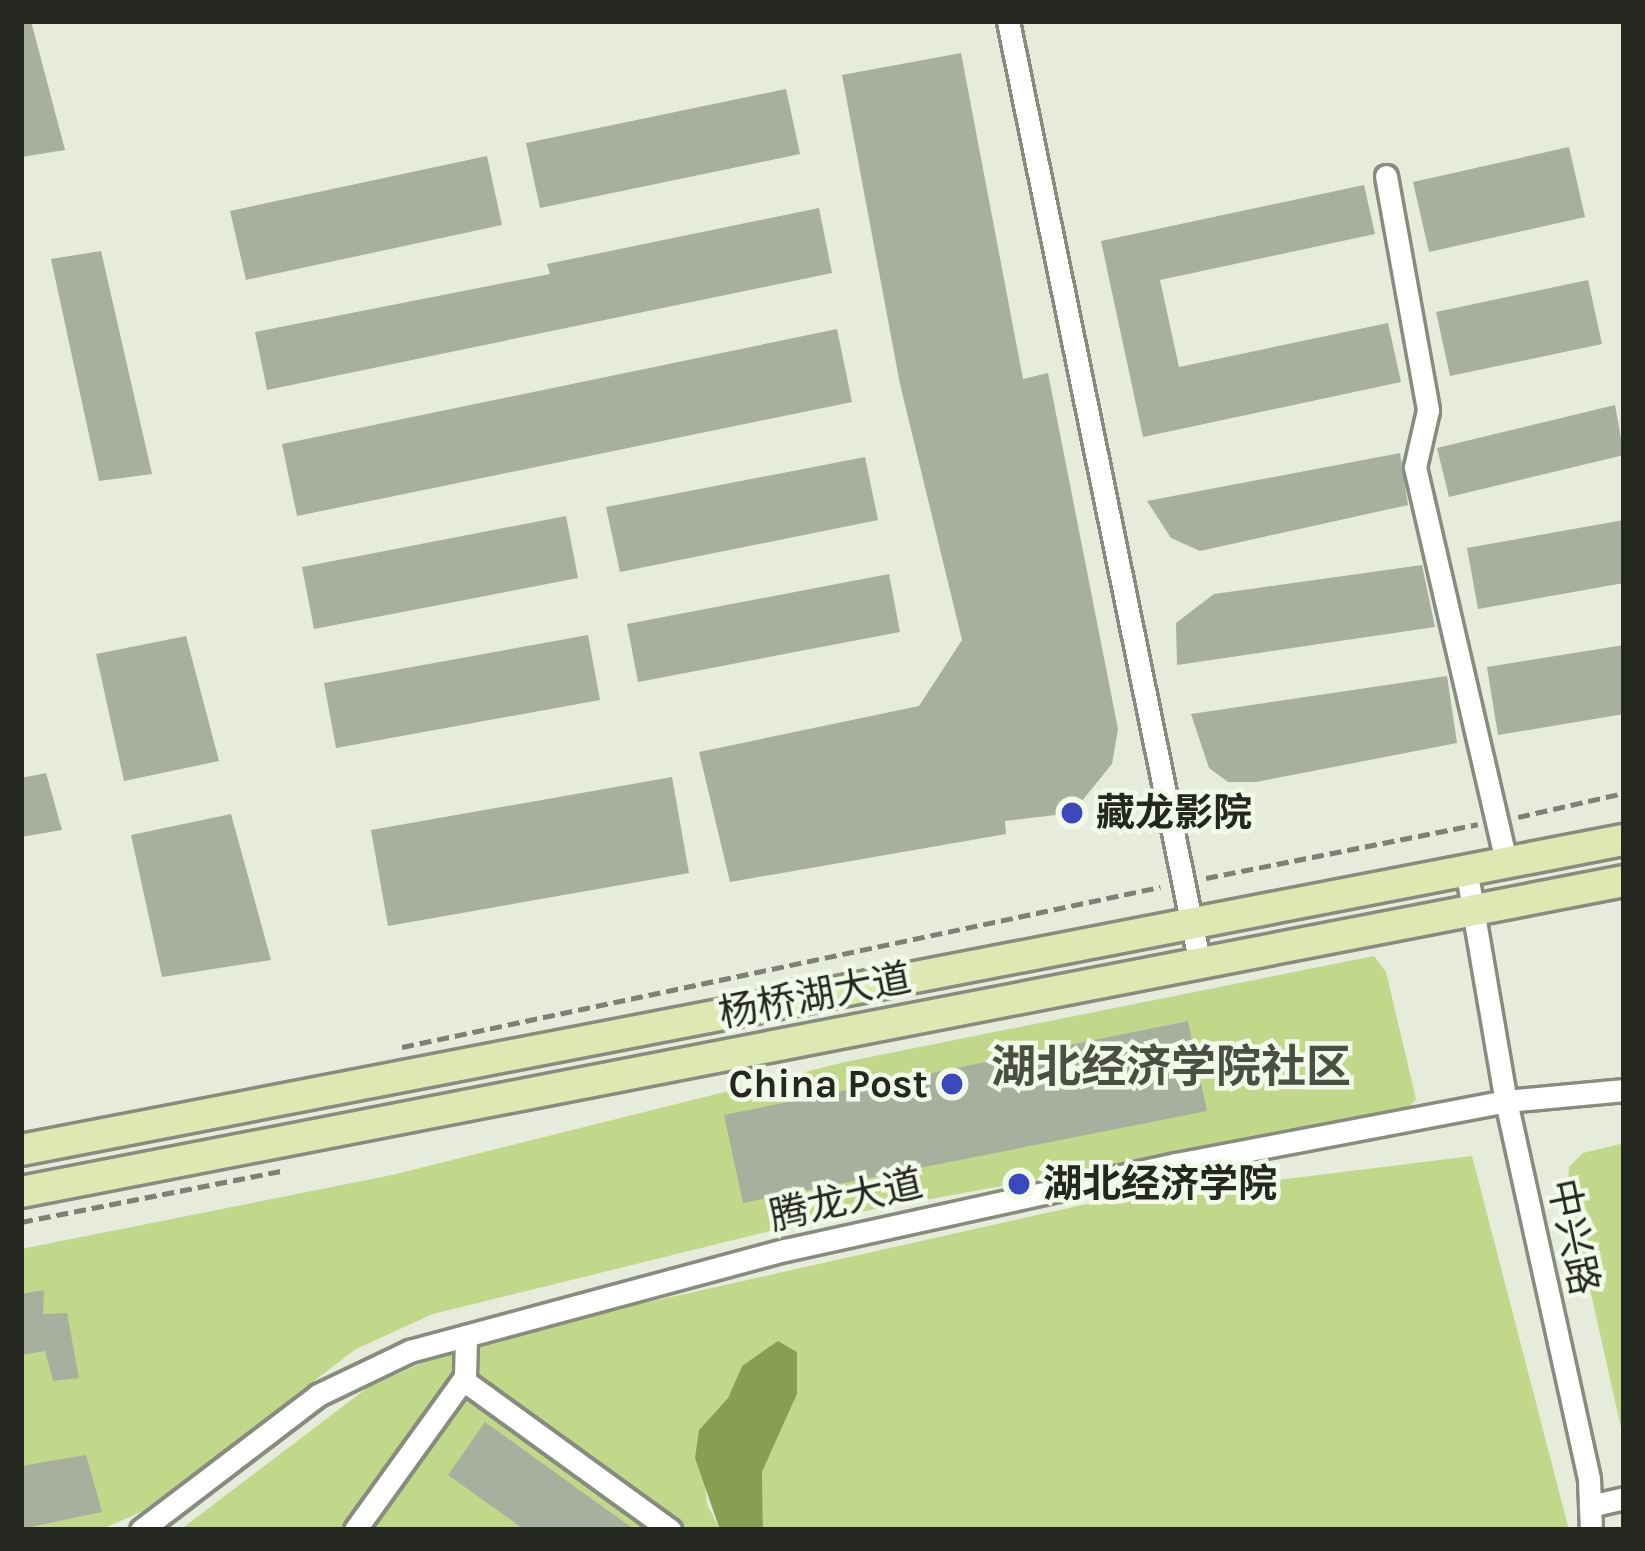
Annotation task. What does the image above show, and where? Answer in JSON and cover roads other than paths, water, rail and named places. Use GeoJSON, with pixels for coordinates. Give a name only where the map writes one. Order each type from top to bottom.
{"type":"FeatureCollection","features":[{"type":"Feature","properties":{"kind":"main road","name":"杨桥湖大道"},"geometry":{"type":"LineString","coordinates":[[21,1150],[1624,840]]}},
{"type":"Feature","properties":{"kind":"main road","name":"杨桥湖大道"},"geometry":{"type":"LineString","coordinates":[[21,1192],[1199,960],[1474,914],[1624,881]]}},
{"type":"Feature","properties":{"kind":"street"},"geometry":{"type":"LineString","coordinates":[[1008,21],[1199,960]]}},
{"type":"Feature","properties":{"kind":"street"},"geometry":{"type":"LineString","coordinates":[[1386,176],[1427,410],[1414,467],[1507,866]]}},
{"type":"Feature","properties":{"kind":"street","name":"中兴路"},"geometry":{"type":"LineString","coordinates":[[1467,874],[1506,1101],[1590,1506],[1591,1530]]}},
{"type":"Feature","properties":{"kind":"street","name":"腾龙大道"},"geometry":{"type":"LineString","coordinates":[[141,1530],[318,1395],[410,1351],[785,1250],[1506,1101],[1624,1090]]}},
{"type":"Feature","properties":{"kind":"street"},"geometry":{"type":"LineString","coordinates":[[356,1530],[463,1380],[466,1336]]}},
{"type":"Feature","properties":{"kind":"street"},"geometry":{"type":"LineString","coordinates":[[463,1380],[670,1530]]}},
{"type":"Feature","properties":{"kind":"street"},"geometry":{"type":"LineString","coordinates":[[1590,1506],[1624,1498]]}},
{"type":"Feature","properties":{"kind":"place","name":"藏龙影院"},"geometry":{"type":"Point","coordinates":[1072,813]}},
{"type":"Feature","properties":{"kind":"place","name":"China Post"},"geometry":{"type":"Point","coordinates":[952,1084]}},
{"type":"Feature","properties":{"kind":"place","name":"湖北经济学院"},"geometry":{"type":"Point","coordinates":[1019,1184]}},
{"type":"Feature","properties":{"kind":"district","name":"湖北经济学院社区"},"geometry":{"type":"Point","coordinates":[1171,1068]}}]}
